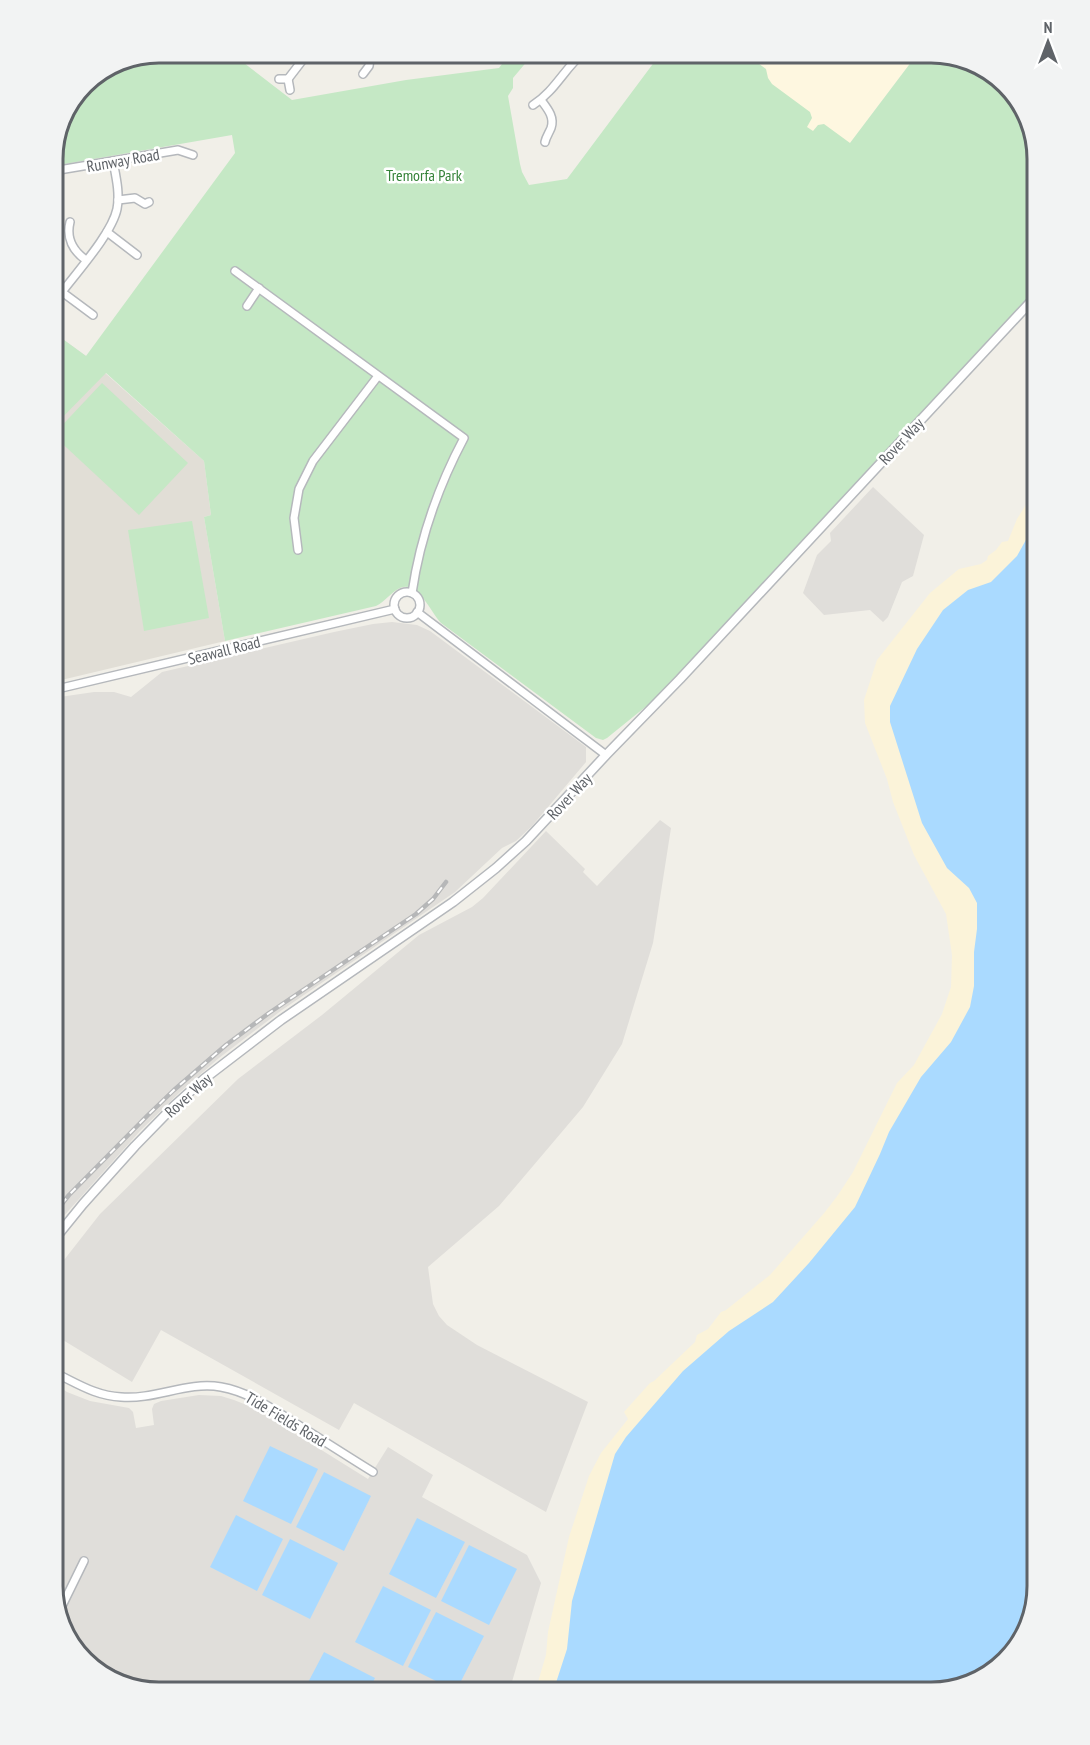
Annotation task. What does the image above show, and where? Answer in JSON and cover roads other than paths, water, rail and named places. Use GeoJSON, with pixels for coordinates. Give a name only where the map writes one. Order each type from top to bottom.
{"type":"FeatureCollection","features":[{"type":"Feature","properties":{"kind":"street"},"geometry":{"type":"LineString","coordinates":[[290,90],[288,80],[300,63]]}},
{"type":"Feature","properties":{"kind":"street"},"geometry":{"type":"LineString","coordinates":[[363,74],[369,63]]}},
{"type":"Feature","properties":{"kind":"street"},"geometry":{"type":"LineString","coordinates":[[533,105],[547,94],[572,63]]}},
{"type":"Feature","properties":{"kind":"street"},"geometry":{"type":"LineString","coordinates":[[279,79],[288,80]]}},
{"type":"Feature","properties":{"kind":"street"},"geometry":{"type":"LineString","coordinates":[[541,100],[552,121],[545,142]]}},
{"type":"Feature","properties":{"kind":"street","name":"Runway Road"},"geometry":{"type":"LineString","coordinates":[[63,169],[178,150],[193,155]]}},
{"type":"Feature","properties":{"kind":"street"},"geometry":{"type":"LineString","coordinates":[[63,291],[114,220],[118,200],[113,161]]}},
{"type":"Feature","properties":{"kind":"street"},"geometry":{"type":"LineString","coordinates":[[118,200],[135,198],[145,204],[149,202]]}},
{"type":"Feature","properties":{"kind":"street"},"geometry":{"type":"LineString","coordinates":[[70,222],[71,246],[86,260]]}},
{"type":"Feature","properties":{"kind":"street"},"geometry":{"type":"LineString","coordinates":[[107,232],[137,255]]}},
{"type":"Feature","properties":{"kind":"street"},"geometry":{"type":"LineString","coordinates":[[235,271],[464,438],[433,506],[416,567],[412,593]]}},
{"type":"Feature","properties":{"kind":"street"},"geometry":{"type":"LineString","coordinates":[[247,306],[259,288]]}},
{"type":"Feature","properties":{"kind":"street"},"geometry":{"type":"LineString","coordinates":[[63,293],[93,315]]}},
{"type":"Feature","properties":{"kind":"street","name":"Rover Way"},"geometry":{"type":"LineString","coordinates":[[63,1228],[135,1146],[204,1079],[281,1020],[427,921],[478,883],[526,841],[1027,308]]}},
{"type":"Feature","properties":{"kind":"street"},"geometry":{"type":"LineString","coordinates":[[298,550],[294,518],[299,489],[313,461],[378,375]]}},
{"type":"Feature","properties":{"kind":"street"},"geometry":{"type":"LineString","coordinates":[[404,593],[412,593],[418,598],[420,606],[414,616],[406,618],[398,614],[395,609],[395,602],[404,593]]}},
{"type":"Feature","properties":{"kind":"street","name":"Seawall Road"},"geometry":{"type":"LineString","coordinates":[[63,688],[395,609]]}},
{"type":"Feature","properties":{"kind":"street"},"geometry":{"type":"LineString","coordinates":[[417,612],[606,755]]}},
{"type":"Feature","properties":{"kind":"street","name":"Tide Fields Road"},"geometry":{"type":"LineString","coordinates":[[63,1377],[101,1394],[120,1397],[140,1396],[197,1386],[232,1389],[258,1400],[373,1472]]}},
{"type":"Feature","properties":{"kind":"street"},"geometry":{"type":"LineString","coordinates":[[64,1601],[84,1561]]}},
{"type":"Feature","properties":{"kind":"water"},"geometry":{"type":"Polygon","coordinates":[[[1027,538],[1027,1586],[1024,1611],[1020,1622],[1007,1644],[989,1662],[973,1672],[956,1679],[943,1681],[556,1682],[567,1649],[572,1601],[615,1454],[626,1437],[683,1371],[729,1331],[773,1302],[855,1207],[889,1132],[921,1077],[951,1042],[970,1007],[974,986],[977,903],[969,888],[947,868],[922,823],[890,722],[890,706],[917,649],[943,610],[968,590],[991,582],[1017,556],[1027,538]]]}},
{"type":"Feature","properties":{"kind":"water"},"geometry":{"type":"Polygon","coordinates":[[[270,1446],[318,1469],[291,1524],[243,1501],[270,1446]]]}},
{"type":"Feature","properties":{"kind":"water"},"geometry":{"type":"Polygon","coordinates":[[[324,1472],[371,1496],[344,1551],[296,1527],[324,1472]]]}},
{"type":"Feature","properties":{"kind":"water"},"geometry":{"type":"Polygon","coordinates":[[[236,1515],[283,1539],[257,1591],[210,1567],[236,1515]]]}},
{"type":"Feature","properties":{"kind":"water"},"geometry":{"type":"Polygon","coordinates":[[[417,1518],[465,1542],[436,1598],[389,1574],[417,1518]]]}},
{"type":"Feature","properties":{"kind":"water"},"geometry":{"type":"Polygon","coordinates":[[[290,1539],[338,1563],[310,1619],[262,1595],[290,1539]]]}},
{"type":"Feature","properties":{"kind":"water"},"geometry":{"type":"Polygon","coordinates":[[[469,1545],[517,1569],[489,1625],[441,1601],[469,1545]]]}},
{"type":"Feature","properties":{"kind":"water"},"geometry":{"type":"Polygon","coordinates":[[[383,1586],[431,1610],[403,1666],[355,1642],[383,1586]]]}},
{"type":"Feature","properties":{"kind":"water"},"geometry":{"type":"Polygon","coordinates":[[[436,1612],[484,1636],[461,1682],[438,1682],[408,1667],[436,1612]]]}},
{"type":"Feature","properties":{"kind":"water"},"geometry":{"type":"Polygon","coordinates":[[[324,1652],[375,1678],[373,1682],[308,1682],[324,1652]]]}},
{"type":"Feature","properties":{"kind":"railway"},"geometry":{"type":"LineString","coordinates":[[63,1202],[148,1115],[226,1045],[269,1013],[416,914],[433,899],[446,882]]}},
{"type":"Feature","properties":{"kind":"park label","name":"Tremorfa Park"},"geometry":{"type":"Point","coordinates":[424,175]}}]}
